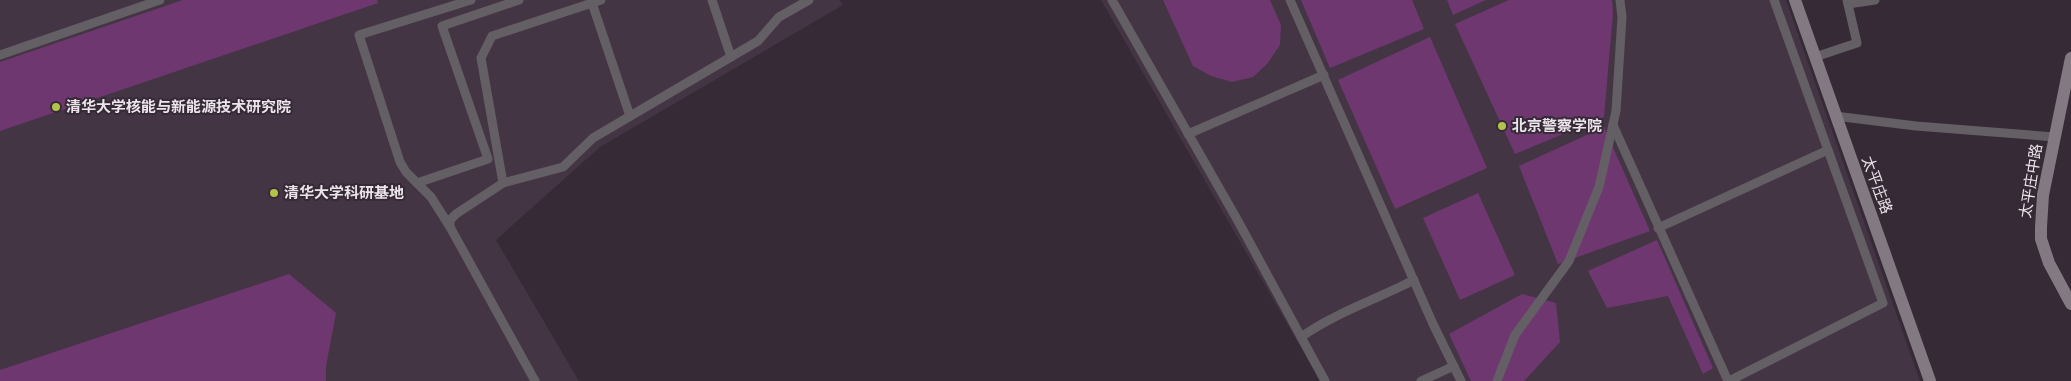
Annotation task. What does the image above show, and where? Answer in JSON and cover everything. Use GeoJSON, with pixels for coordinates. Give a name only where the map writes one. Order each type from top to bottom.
{"type":"FeatureCollection","features":[{"type":"Feature","properties":{"kind":"street"},"geometry":{"type":"LineString","coordinates":[[0,55],[160,0]]}},
{"type":"Feature","properties":{"kind":"street"},"geometry":{"type":"LineString","coordinates":[[471,0],[359,35],[400,162],[406,172],[431,197],[450,227],[535,381]]}},
{"type":"Feature","properties":{"kind":"street"},"geometry":{"type":"LineString","coordinates":[[417,183],[488,159],[442,26],[520,0]]}},
{"type":"Feature","properties":{"kind":"street"},"geometry":{"type":"LineString","coordinates":[[712,0],[731,57]]}},
{"type":"Feature","properties":{"kind":"street"},"geometry":{"type":"LineString","coordinates":[[450,227],[450,220],[456,214],[504,183],[563,167],[593,138],[758,41],[779,17],[808,0]]}},
{"type":"Feature","properties":{"kind":"street"},"geometry":{"type":"LineString","coordinates":[[1112,0],[1238,221],[1325,381]]}},
{"type":"Feature","properties":{"kind":"street"},"geometry":{"type":"LineString","coordinates":[[1290,0],[1414,280],[1461,381]]}},
{"type":"Feature","properties":{"kind":"street"},"geometry":{"type":"LineString","coordinates":[[1496,381],[1514,335],[1569,261],[1599,187],[1616,111],[1622,17],[1620,0]]}},
{"type":"Feature","properties":{"kind":"street"},"geometry":{"type":"LineString","coordinates":[[1613,125],[1658,228],[1729,381],[1883,303],[1774,0]]}},
{"type":"Feature","properties":{"kind":"street","name":"太平庄路"},"geometry":{"type":"LineString","coordinates":[[1795,0],[1930,381]]}},
{"type":"Feature","properties":{"kind":"street"},"geometry":{"type":"LineString","coordinates":[[1815,57],[1857,43],[1848,2],[1875,0]]}},
{"type":"Feature","properties":{"kind":"street"},"geometry":{"type":"LineString","coordinates":[[504,183],[481,58],[492,36],[596,2],[630,116]]}},
{"type":"Feature","properties":{"kind":"street","name":"太平庄中路"},"geometry":{"type":"LineString","coordinates":[[2071,58],[2054,138],[2041,214],[2042,239],[2049,263],[2071,304]]}},
{"type":"Feature","properties":{"kind":"street"},"geometry":{"type":"LineString","coordinates":[[1188,134],[1324,76]]}},
{"type":"Feature","properties":{"kind":"street"},"geometry":{"type":"LineString","coordinates":[[1835,116],[1916,126],[2054,138]]}},
{"type":"Feature","properties":{"kind":"street"},"geometry":{"type":"LineString","coordinates":[[1658,228],[1828,150]]}},
{"type":"Feature","properties":{"kind":"street"},"geometry":{"type":"LineString","coordinates":[[1301,337],[1316,326],[1384,296],[1414,280]]}},
{"type":"Feature","properties":{"kind":"street"},"geometry":{"type":"LineString","coordinates":[[1421,381],[1454,366]]}},
{"type":"Feature","properties":{"kind":"shaded area","name":"清华大学科研基地"},"geometry":{"type":"Polygon","coordinates":[[[0,0],[840,0],[843,5],[600,147],[496,240],[579,381],[0,381],[0,0]]]}},
{"type":"Feature","properties":{"kind":"shaded area","name":"清华大学核能与新能源技术研究院"},"geometry":{"type":"Polygon","coordinates":[[[183,0],[377,0],[378,3],[0,131],[0,62],[183,0]]]}},
{"type":"Feature","properties":{"kind":"shaded area","name":"北京警察学院"},"geometry":{"type":"Polygon","coordinates":[[[1101,0],[1786,0],[1920,381],[1320,381],[1101,0]]]}},
{"type":"Feature","properties":{"kind":"shaded area"},"geometry":{"type":"Polygon","coordinates":[[[1163,0],[1270,0],[1281,25],[1280,45],[1267,64],[1253,77],[1232,82],[1211,76],[1193,66],[1163,0]]]}},
{"type":"Feature","properties":{"kind":"shaded area"},"geometry":{"type":"Polygon","coordinates":[[[1301,0],[1412,0],[1424,29],[1330,68],[1301,0]]]}},
{"type":"Feature","properties":{"kind":"shaded area"},"geometry":{"type":"Polygon","coordinates":[[[1447,0],[1486,0],[1453,15],[1447,0]]]}},
{"type":"Feature","properties":{"kind":"shaded area"},"geometry":{"type":"Polygon","coordinates":[[[1509,0],[1612,0],[1613,13],[1604,117],[1515,154],[1455,24],[1509,0]]]}},
{"type":"Feature","properties":{"kind":"shaded area"},"geometry":{"type":"Polygon","coordinates":[[[1430,37],[1487,168],[1395,209],[1338,80],[1430,37]]]}},
{"type":"Feature","properties":{"kind":"shaded area"},"geometry":{"type":"Polygon","coordinates":[[[1604,127],[1650,231],[1558,264],[1519,166],[1604,127]]]}},
{"type":"Feature","properties":{"kind":"shaded area"},"geometry":{"type":"Polygon","coordinates":[[[1478,193],[1515,275],[1460,300],[1423,218],[1478,193]]]}},
{"type":"Feature","properties":{"kind":"shaded area"},"geometry":{"type":"Polygon","coordinates":[[[1657,240],[1713,368],[1703,374],[1668,296],[1607,308],[1588,271],[1657,240]]]}},
{"type":"Feature","properties":{"kind":"shaded area"},"geometry":{"type":"Polygon","coordinates":[[[289,274],[336,313],[326,366],[326,381],[0,381],[0,370],[289,274]]]}},
{"type":"Feature","properties":{"kind":"shaded area"},"geometry":{"type":"Polygon","coordinates":[[[1522,294],[1556,303],[1560,342],[1524,381],[1471,381],[1449,334],[1522,294]]]}},
{"type":"Feature","properties":{"kind":"place","name":"清华大学核能与新能源技术研究院"},"geometry":{"type":"Point","coordinates":[56,107]}},
{"type":"Feature","properties":{"kind":"place","name":"北京警察学院"},"geometry":{"type":"Point","coordinates":[1502,126]}},
{"type":"Feature","properties":{"kind":"place","name":"清华大学科研基地"},"geometry":{"type":"Point","coordinates":[274,193]}}]}
